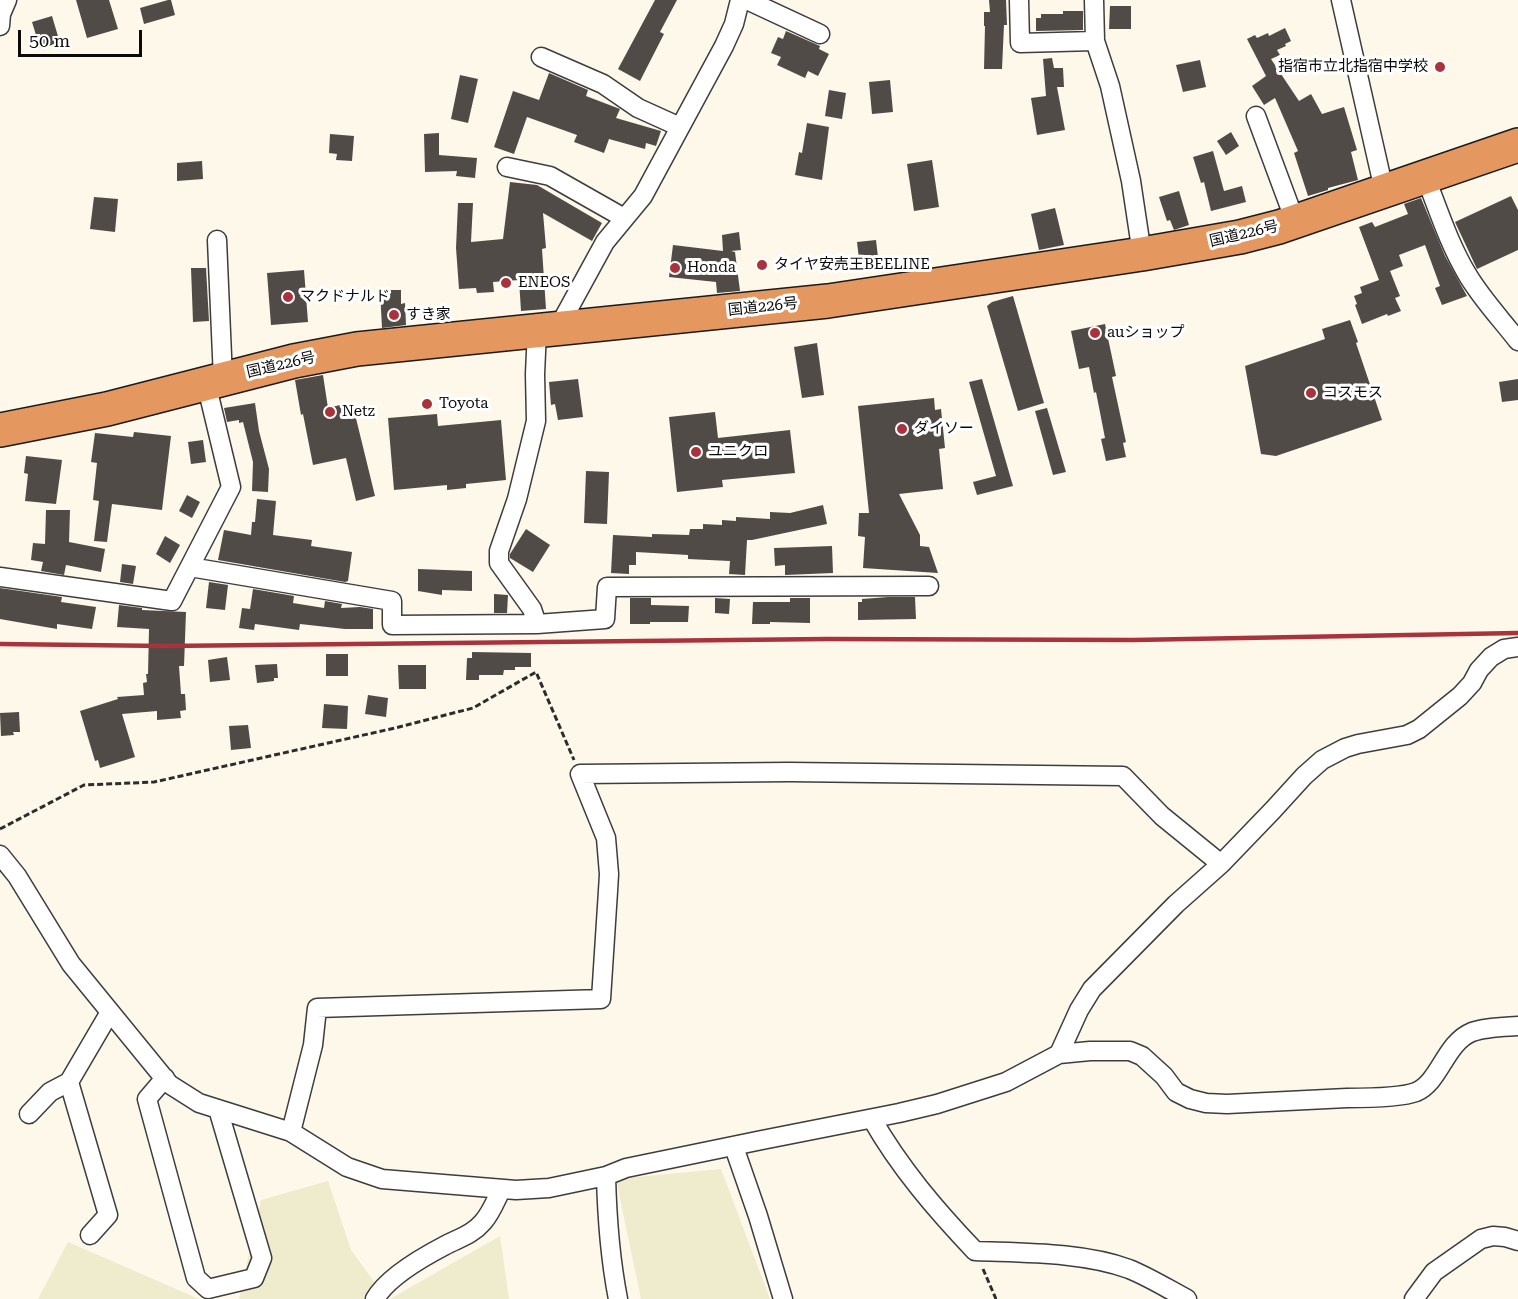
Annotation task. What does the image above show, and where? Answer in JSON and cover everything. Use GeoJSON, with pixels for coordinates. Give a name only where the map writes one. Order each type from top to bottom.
{"type":"FeatureCollection","features":[{"type":"Feature","properties":{"kind":"highway","name":"国道226号"},"geometry":{"type":"LineString","coordinates":[[0,430],[107,409],[294,361],[357,349],[828,300],[1142,254],[1240,237],[1295,221],[1518,145]]}},
{"type":"Feature","properties":{"kind":"street"},"geometry":{"type":"LineString","coordinates":[[0,26],[1,14],[7,0]]}},
{"type":"Feature","properties":{"kind":"street"},"geometry":{"type":"LineString","coordinates":[[537,624],[532,609],[499,563],[499,550],[517,500],[536,421],[536,374],[548,329],[605,242],[642,196],[731,32],[740,0]]}},
{"type":"Feature","properties":{"kind":"street"},"geometry":{"type":"LineString","coordinates":[[747,0],[820,34]]}},
{"type":"Feature","properties":{"kind":"street"},"geometry":{"type":"LineString","coordinates":[[1019,0],[1020,43],[1095,41]]}},
{"type":"Feature","properties":{"kind":"street"},"geometry":{"type":"LineString","coordinates":[[1094,0],[1095,41],[1110,86],[1131,181],[1142,254]]}},
{"type":"Feature","properties":{"kind":"street"},"geometry":{"type":"LineString","coordinates":[[1341,0],[1384,190]]}},
{"type":"Feature","properties":{"kind":"street"},"geometry":{"type":"LineString","coordinates":[[541,57],[603,84],[638,108],[680,127]]}},
{"type":"Feature","properties":{"kind":"street"},"geometry":{"type":"LineString","coordinates":[[1256,116],[1295,221]]}},
{"type":"Feature","properties":{"kind":"street"},"geometry":{"type":"LineString","coordinates":[[507,167],[550,176],[624,218]]}},
{"type":"Feature","properties":{"kind":"street"},"geometry":{"type":"LineString","coordinates":[[1425,176],[1444,226],[1467,274],[1518,341]]}},
{"type":"Feature","properties":{"kind":"street"},"geometry":{"type":"LineString","coordinates":[[0,577],[172,601],[231,487],[215,381],[217,240]]}},
{"type":"Feature","properties":{"kind":"street"},"geometry":{"type":"LineString","coordinates":[[190,567],[392,601],[392,625],[537,624],[605,619],[607,587],[929,586]]}},
{"type":"Feature","properties":{"kind":"street"},"geometry":{"type":"LineString","coordinates":[[1059,1054],[1079,1010],[1092,989],[1176,904],[1221,864],[1304,776],[1323,760],[1345,748],[1407,735],[1419,729],[1460,696],[1491,657],[1504,650],[1518,647]]}},
{"type":"Feature","properties":{"kind":"street"},"geometry":{"type":"LineString","coordinates":[[291,1132],[313,1045],[317,1008],[601,999],[609,874],[606,838],[580,774],[789,772],[1123,776],[1162,816],[1221,864]]}},
{"type":"Feature","properties":{"kind":"street"},"geometry":{"type":"LineString","coordinates":[[0,855],[17,876],[71,964],[169,1084],[199,1103],[291,1132],[347,1167],[382,1179],[501,1190],[549,1188],[606,1176],[626,1168],[937,1104],[1006,1082],[1059,1054],[1090,1051],[1130,1051],[1142,1056],[1164,1076],[1176,1092],[1206,1103],[1382,1097],[1414,1093],[1424,1088],[1451,1049],[1471,1032],[1518,1026]]}},
{"type":"Feature","properties":{"kind":"street"},"geometry":{"type":"LineString","coordinates":[[29,1114],[50,1092],[69,1082],[110,1012]]}},
{"type":"Feature","properties":{"kind":"street"},"geometry":{"type":"LineString","coordinates":[[165,1078],[147,1099],[196,1278],[208,1289],[254,1278],[262,1258],[218,1109]]}},
{"type":"Feature","properties":{"kind":"street"},"geometry":{"type":"LineString","coordinates":[[69,1082],[108,1215],[90,1235]]}},
{"type":"Feature","properties":{"kind":"street"},"geometry":{"type":"LineString","coordinates":[[872,1119],[910,1177],[975,1251],[1056,1254],[1100,1262],[1146,1277],[1187,1299]]}},
{"type":"Feature","properties":{"kind":"street"},"geometry":{"type":"LineString","coordinates":[[734,1147],[783,1299]]}},
{"type":"Feature","properties":{"kind":"street"},"geometry":{"type":"LineString","coordinates":[[606,1176],[611,1261],[618,1299]]}},
{"type":"Feature","properties":{"kind":"street"},"geometry":{"type":"LineString","coordinates":[[375,1299],[400,1273],[445,1245],[467,1236],[484,1222],[501,1190]]}},
{"type":"Feature","properties":{"kind":"street"},"geometry":{"type":"LineString","coordinates":[[1414,1299],[1434,1272],[1481,1239],[1493,1236],[1505,1237],[1518,1242]]}},
{"type":"Feature","properties":{"kind":"path"},"geometry":{"type":"LineString","coordinates":[[0,829],[84,785],[154,782],[395,728],[473,708],[536,672],[580,774]]}},
{"type":"Feature","properties":{"kind":"path"},"geometry":{"type":"LineString","coordinates":[[975,1251],[996,1299]]}},
{"type":"Feature","properties":{"kind":"shaded area"},"geometry":{"type":"Polygon","coordinates":[[[721,1169],[770,1299],[641,1299],[616,1179],[721,1169]]]}},
{"type":"Feature","properties":{"kind":"shaded area"},"geometry":{"type":"Polygon","coordinates":[[[328,1181],[351,1250],[387,1299],[239,1299],[261,1200],[328,1181]]]}},
{"type":"Feature","properties":{"kind":"shaded area"},"geometry":{"type":"Polygon","coordinates":[[[500,1236],[509,1299],[390,1299],[500,1236]]]}},
{"type":"Feature","properties":{"kind":"shaded area"},"geometry":{"type":"Polygon","coordinates":[[[68,1242],[199,1299],[38,1299],[68,1242]]]}},
{"type":"Feature","properties":{"kind":"building"},"geometry":{"type":"Polygon","coordinates":[[[76,0],[109,0],[118,29],[87,38],[76,0]]]}},
{"type":"Feature","properties":{"kind":"building"},"geometry":{"type":"Polygon","coordinates":[[[171,0],[175,15],[144,24],[140,8],[171,0]]]}},
{"type":"Feature","properties":{"kind":"building"},"geometry":{"type":"Polygon","coordinates":[[[655,0],[677,0],[660,32],[664,34],[640,81],[618,69],[655,0]]]}},
{"type":"Feature","properties":{"kind":"building"},"geometry":{"type":"Polygon","coordinates":[[[989,0],[1006,0],[1007,25],[1004,25],[1002,69],[984,69],[984,12],[990,12],[989,0]]]}},
{"type":"Feature","properties":{"kind":"building"},"geometry":{"type":"Polygon","coordinates":[[[1110,6],[1131,6],[1131,29],[1109,29],[1110,6]]]}},
{"type":"Feature","properties":{"kind":"building"},"geometry":{"type":"Polygon","coordinates":[[[1063,11],[1083,11],[1083,30],[1036,31],[1036,18],[1041,18],[1041,14],[1063,14],[1063,11]]]}},
{"type":"Feature","properties":{"kind":"building"},"geometry":{"type":"Polygon","coordinates":[[[52,16],[60,43],[40,48],[32,22],[52,16]]]}},
{"type":"Feature","properties":{"kind":"building"},"geometry":{"type":"Polygon","coordinates":[[[1285,28],[1291,41],[1277,50],[1280,55],[1271,59],[1299,101],[1311,94],[1322,114],[1344,107],[1357,150],[1351,152],[1358,180],[1308,196],[1294,153],[1298,151],[1275,98],[1264,105],[1252,86],[1266,76],[1247,39],[1268,33],[1269,36],[1285,28]]]}},
{"type":"Feature","properties":{"kind":"building"},"geometry":{"type":"Polygon","coordinates":[[[786,31],[820,46],[819,49],[829,54],[818,76],[808,71],[805,78],[777,65],[781,57],[771,53],[778,37],[783,39],[786,31]]]}},
{"type":"Feature","properties":{"kind":"building"},"geometry":{"type":"Polygon","coordinates":[[[1052,58],[1054,68],[1063,68],[1064,87],[1057,87],[1065,130],[1037,135],[1031,98],[1046,96],[1043,59],[1052,58]]]}},
{"type":"Feature","properties":{"kind":"building"},"geometry":{"type":"Polygon","coordinates":[[[1200,60],[1206,87],[1183,92],[1176,65],[1200,60]]]}},
{"type":"Feature","properties":{"kind":"building"},"geometry":{"type":"Polygon","coordinates":[[[549,73],[588,90],[586,96],[620,109],[616,118],[661,131],[656,146],[646,143],[645,149],[609,139],[604,153],[574,142],[577,135],[527,117],[514,154],[494,147],[513,91],[539,100],[549,73]]]}},
{"type":"Feature","properties":{"kind":"building"},"geometry":{"type":"Polygon","coordinates":[[[460,75],[478,79],[468,123],[451,119],[460,75]]]}},
{"type":"Feature","properties":{"kind":"building"},"geometry":{"type":"Polygon","coordinates":[[[890,80],[893,112],[872,114],[869,82],[890,80]]]}},
{"type":"Feature","properties":{"kind":"building"},"geometry":{"type":"Polygon","coordinates":[[[829,90],[846,93],[842,119],[825,116],[829,90]]]}},
{"type":"Feature","properties":{"kind":"building"},"geometry":{"type":"Polygon","coordinates":[[[807,123],[829,127],[822,180],[795,175],[799,152],[802,153],[807,123]]]}},
{"type":"Feature","properties":{"kind":"building"},"geometry":{"type":"Polygon","coordinates":[[[1231,132],[1239,146],[1226,155],[1217,141],[1231,132]]]}},
{"type":"Feature","properties":{"kind":"building"},"geometry":{"type":"Polygon","coordinates":[[[439,133],[439,155],[477,158],[475,178],[456,176],[457,171],[425,172],[424,134],[439,133]]]}},
{"type":"Feature","properties":{"kind":"building"},"geometry":{"type":"Polygon","coordinates":[[[330,134],[354,136],[352,161],[336,160],[337,154],[329,153],[330,134]]]}},
{"type":"Feature","properties":{"kind":"building"},"geometry":{"type":"Polygon","coordinates":[[[1213,151],[1224,191],[1242,186],[1246,202],[1211,211],[1204,182],[1201,183],[1193,157],[1213,151]]]}},
{"type":"Feature","properties":{"kind":"building"},"geometry":{"type":"Polygon","coordinates":[[[932,160],[939,207],[914,211],[907,164],[932,160]]]}},
{"type":"Feature","properties":{"kind":"building"},"geometry":{"type":"Polygon","coordinates":[[[202,161],[203,179],[177,181],[177,163],[202,161]]]}},
{"type":"Feature","properties":{"kind":"building"},"geometry":{"type":"Polygon","coordinates":[[[510,182],[537,185],[602,223],[592,241],[543,213],[546,248],[542,249],[546,309],[521,311],[519,280],[493,282],[494,292],[477,293],[476,288],[459,289],[456,248],[458,203],[473,203],[471,242],[503,239],[510,182]]]}},
{"type":"Feature","properties":{"kind":"building"},"geometry":{"type":"Polygon","coordinates":[[[1179,191],[1189,225],[1174,230],[1170,220],[1167,221],[1159,197],[1179,191]]]}},
{"type":"Feature","properties":{"kind":"building"},"geometry":{"type":"Polygon","coordinates":[[[1511,196],[1518,210],[1518,250],[1477,269],[1455,222],[1511,196]]]}},
{"type":"Feature","properties":{"kind":"building"},"geometry":{"type":"Polygon","coordinates":[[[94,197],[118,199],[115,232],[90,229],[94,197]]]}},
{"type":"Feature","properties":{"kind":"building"},"geometry":{"type":"Polygon","coordinates":[[[1421,198],[1445,256],[1467,296],[1442,305],[1435,288],[1440,286],[1425,245],[1399,255],[1403,266],[1390,271],[1400,296],[1395,298],[1401,311],[1362,324],[1354,296],[1362,293],[1360,287],[1379,280],[1359,227],[1372,222],[1375,227],[1408,214],[1404,204],[1421,198]]]}},
{"type":"Feature","properties":{"kind":"building"},"geometry":{"type":"Polygon","coordinates":[[[1055,208],[1064,245],[1039,250],[1031,214],[1055,208]]]}},
{"type":"Feature","properties":{"kind":"building"},"geometry":{"type":"Polygon","coordinates":[[[739,232],[741,250],[731,251],[735,252],[740,291],[717,293],[716,282],[669,277],[673,245],[723,251],[722,235],[739,232]]]}},
{"type":"Feature","properties":{"kind":"building"},"geometry":{"type":"Polygon","coordinates":[[[876,240],[879,266],[860,268],[857,242],[876,240]]]}},
{"type":"Feature","properties":{"kind":"building"},"geometry":{"type":"Polygon","coordinates":[[[191,268],[206,268],[209,321],[193,322],[191,268]]]}},
{"type":"Feature","properties":{"kind":"building","name":"マクドナルド"},"geometry":{"type":"Polygon","coordinates":[[[304,270],[308,322],[271,325],[267,273],[304,270]]]}},
{"type":"Feature","properties":{"kind":"building","name":"すき家"},"geometry":{"type":"Polygon","coordinates":[[[380,290],[401,290],[401,304],[405,303],[406,325],[382,328],[380,290]]]}},
{"type":"Feature","properties":{"kind":"building"},"geometry":{"type":"Polygon","coordinates":[[[1013,296],[1044,403],[1018,411],[987,306],[992,302],[1013,296]]]}},
{"type":"Feature","properties":{"kind":"building","name":"コスモス"},"geometry":{"type":"Polygon","coordinates":[[[1350,320],[1382,420],[1276,456],[1261,454],[1245,366],[1325,339],[1322,329],[1350,320]]]}},
{"type":"Feature","properties":{"kind":"building"},"geometry":{"type":"Polygon","coordinates":[[[1105,324],[1116,376],[1112,377],[1126,442],[1123,443],[1126,457],[1106,461],[1101,439],[1105,438],[1096,392],[1094,393],[1089,367],[1079,369],[1071,331],[1105,324]]]}},
{"type":"Feature","properties":{"kind":"building"},"geometry":{"type":"Polygon","coordinates":[[[817,343],[824,395],[802,398],[794,347],[817,343]]]}},
{"type":"Feature","properties":{"kind":"building"},"geometry":{"type":"Polygon","coordinates":[[[323,375],[328,408],[352,402],[375,496],[356,501],[346,458],[313,465],[295,380],[323,375]]]}},
{"type":"Feature","properties":{"kind":"building"},"geometry":{"type":"Polygon","coordinates":[[[578,379],[583,417],[558,420],[555,404],[551,405],[549,382],[578,379]]]}},
{"type":"Feature","properties":{"kind":"building"},"geometry":{"type":"Polygon","coordinates":[[[982,379],[1013,486],[977,495],[973,482],[996,476],[969,382],[982,379]]]}},
{"type":"Feature","properties":{"kind":"building"},"geometry":{"type":"Polygon","coordinates":[[[1518,379],[1518,400],[1502,402],[1499,382],[1518,379]]]}},
{"type":"Feature","properties":{"kind":"building","name":"ダイソー"},"geometry":{"type":"Polygon","coordinates":[[[934,398],[935,410],[941,409],[945,448],[939,449],[943,489],[899,494],[920,535],[920,546],[929,547],[938,573],[863,568],[865,537],[858,536],[859,513],[869,513],[858,406],[934,398]]]}},
{"type":"Feature","properties":{"kind":"building"},"geometry":{"type":"Polygon","coordinates":[[[255,403],[259,431],[269,469],[268,492],[252,491],[253,462],[243,422],[239,423],[239,420],[227,422],[224,408],[255,403]]]}},
{"type":"Feature","properties":{"kind":"building"},"geometry":{"type":"Polygon","coordinates":[[[1047,408],[1066,472],[1053,475],[1035,411],[1047,408]]]}},
{"type":"Feature","properties":{"kind":"building"},"geometry":{"type":"Polygon","coordinates":[[[715,412],[718,438],[790,430],[795,473],[722,480],[723,487],[677,492],[669,417],[715,412]]]}},
{"type":"Feature","properties":{"kind":"building"},"geometry":{"type":"Polygon","coordinates":[[[437,414],[438,426],[501,420],[506,480],[466,484],[466,488],[447,490],[447,485],[394,490],[388,418],[437,414]]]}},
{"type":"Feature","properties":{"kind":"building"},"geometry":{"type":"Polygon","coordinates":[[[134,432],[171,436],[162,510],[112,504],[107,542],[94,541],[99,501],[93,500],[97,463],[91,462],[95,433],[133,437],[134,432]]]}},
{"type":"Feature","properties":{"kind":"building"},"geometry":{"type":"Polygon","coordinates":[[[203,440],[206,462],[191,464],[188,442],[203,440]]]}},
{"type":"Feature","properties":{"kind":"building"},"geometry":{"type":"Polygon","coordinates":[[[26,456],[62,460],[56,504],[25,501],[28,474],[24,473],[26,456]]]}},
{"type":"Feature","properties":{"kind":"building"},"geometry":{"type":"Polygon","coordinates":[[[586,471],[609,472],[607,524],[584,523],[586,471]]]}},
{"type":"Feature","properties":{"kind":"building"},"geometry":{"type":"Polygon","coordinates":[[[187,495],[200,502],[192,518],[179,511],[187,495]]]}},
{"type":"Feature","properties":{"kind":"building"},"geometry":{"type":"Polygon","coordinates":[[[257,499],[276,501],[273,535],[312,540],[311,546],[352,552],[348,581],[218,560],[224,530],[251,535],[252,522],[255,522],[257,499]]]}},
{"type":"Feature","properties":{"kind":"building"},"geometry":{"type":"Polygon","coordinates":[[[823,505],[827,524],[747,540],[745,575],[729,574],[730,561],[688,559],[688,555],[636,552],[636,565],[629,565],[629,574],[611,573],[613,535],[652,537],[652,534],[689,535],[690,529],[703,529],[703,524],[722,525],[722,520],[736,521],[736,517],[770,519],[770,512],[790,513],[823,505]]]}},
{"type":"Feature","properties":{"kind":"building"},"geometry":{"type":"Polygon","coordinates":[[[46,510],[70,510],[69,542],[105,549],[101,572],[66,565],[64,575],[41,571],[43,562],[31,560],[33,543],[45,544],[46,510]]]}},
{"type":"Feature","properties":{"kind":"building"},"geometry":{"type":"Polygon","coordinates":[[[526,529],[550,545],[533,572],[510,558],[510,554],[526,529]]]}},
{"type":"Feature","properties":{"kind":"building"},"geometry":{"type":"Polygon","coordinates":[[[165,536],[180,545],[170,563],[156,554],[165,536]]]}},
{"type":"Feature","properties":{"kind":"building"},"geometry":{"type":"Polygon","coordinates":[[[832,546],[833,573],[785,575],[785,565],[775,566],[774,548],[832,546]]]}},
{"type":"Feature","properties":{"kind":"building"},"geometry":{"type":"Polygon","coordinates":[[[122,564],[136,566],[133,584],[120,582],[122,564]]]}},
{"type":"Feature","properties":{"kind":"building"},"geometry":{"type":"Polygon","coordinates":[[[418,569],[472,571],[472,591],[442,590],[442,595],[418,591],[418,569]]]}},
{"type":"Feature","properties":{"kind":"building"},"geometry":{"type":"Polygon","coordinates":[[[209,582],[228,585],[225,610],[206,608],[209,582]]]}},
{"type":"Feature","properties":{"kind":"building"},"geometry":{"type":"Polygon","coordinates":[[[0,588],[62,597],[61,602],[96,607],[92,629],[57,624],[57,629],[0,619],[0,588]]]}},
{"type":"Feature","properties":{"kind":"building"},"geometry":{"type":"Polygon","coordinates":[[[253,589],[294,596],[293,603],[324,608],[325,601],[342,604],[341,608],[373,609],[373,629],[345,629],[300,624],[299,630],[255,624],[254,630],[239,628],[242,608],[250,609],[253,589]]]}},
{"type":"Feature","properties":{"kind":"building"},"geometry":{"type":"Polygon","coordinates":[[[494,594],[508,595],[507,613],[494,613],[494,594]]]}},
{"type":"Feature","properties":{"kind":"building"},"geometry":{"type":"Polygon","coordinates":[[[915,597],[916,619],[858,620],[858,602],[862,602],[862,599],[915,597]]]}},
{"type":"Feature","properties":{"kind":"building"},"geometry":{"type":"Polygon","coordinates":[[[630,598],[651,598],[651,605],[689,606],[688,622],[630,624],[630,598]]]}},
{"type":"Feature","properties":{"kind":"building"},"geometry":{"type":"Polygon","coordinates":[[[715,598],[730,599],[729,614],[715,613],[715,598]]]}},
{"type":"Feature","properties":{"kind":"building"},"geometry":{"type":"Polygon","coordinates":[[[790,598],[810,598],[810,623],[752,624],[753,602],[790,602],[790,598]]]}},
{"type":"Feature","properties":{"kind":"building"},"geometry":{"type":"Polygon","coordinates":[[[119,605],[142,608],[142,610],[186,612],[184,666],[179,666],[181,694],[185,694],[186,710],[180,711],[181,718],[157,720],[157,711],[122,714],[135,757],[100,768],[98,760],[95,761],[80,711],[118,699],[117,697],[144,695],[143,683],[147,682],[146,674],[148,674],[149,629],[117,627],[119,605]]]}},
{"type":"Feature","properties":{"kind":"building"},"geometry":{"type":"Polygon","coordinates":[[[472,652],[531,653],[531,667],[515,667],[515,670],[504,670],[503,675],[479,675],[479,680],[466,680],[467,658],[472,658],[472,652]]]}},
{"type":"Feature","properties":{"kind":"building"},"geometry":{"type":"Polygon","coordinates":[[[326,654],[348,654],[348,676],[326,676],[326,654]]]}},
{"type":"Feature","properties":{"kind":"building"},"geometry":{"type":"Polygon","coordinates":[[[227,657],[230,680],[210,682],[208,660],[227,657]]]}},
{"type":"Feature","properties":{"kind":"building"},"geometry":{"type":"Polygon","coordinates":[[[277,664],[278,678],[274,678],[274,681],[257,683],[255,665],[277,664]]]}},
{"type":"Feature","properties":{"kind":"building"},"geometry":{"type":"Polygon","coordinates":[[[398,665],[426,665],[426,689],[399,689],[398,665]]]}},
{"type":"Feature","properties":{"kind":"building"},"geometry":{"type":"Polygon","coordinates":[[[368,695],[388,698],[386,717],[365,714],[368,695]]]}},
{"type":"Feature","properties":{"kind":"building"},"geometry":{"type":"Polygon","coordinates":[[[324,704],[348,706],[347,729],[322,728],[324,704]]]}},
{"type":"Feature","properties":{"kind":"building"},"geometry":{"type":"Polygon","coordinates":[[[19,712],[20,732],[1,736],[0,713],[19,712]]]}},
{"type":"Feature","properties":{"kind":"building"},"geometry":{"type":"Polygon","coordinates":[[[248,725],[251,748],[231,750],[229,726],[248,725]]]}},
{"type":"Feature","properties":{"kind":"railway"},"geometry":{"type":"LineString","coordinates":[[0,644],[165,646],[828,639],[1133,640],[1518,633]]}},
{"type":"Feature","properties":{"kind":"place","name":"指宿市立北指宿中学校"},"geometry":{"type":"Point","coordinates":[1440,67]}},
{"type":"Feature","properties":{"kind":"place","name":"タイヤ安売王BEELINE"},"geometry":{"type":"Point","coordinates":[762,265]}},
{"type":"Feature","properties":{"kind":"place","name":"Honda"},"geometry":{"type":"Point","coordinates":[675,268]}},
{"type":"Feature","properties":{"kind":"place","name":"ENEOS"},"geometry":{"type":"Point","coordinates":[506,283]}},
{"type":"Feature","properties":{"kind":"place","name":"マクドナルド"},"geometry":{"type":"Point","coordinates":[288,297]}},
{"type":"Feature","properties":{"kind":"place","name":"すき家"},"geometry":{"type":"Point","coordinates":[394,315]}},
{"type":"Feature","properties":{"kind":"place","name":"auショップ"},"geometry":{"type":"Point","coordinates":[1095,333]}},
{"type":"Feature","properties":{"kind":"place","name":"コスモス"},"geometry":{"type":"Point","coordinates":[1311,393]}},
{"type":"Feature","properties":{"kind":"place","name":"Toyota"},"geometry":{"type":"Point","coordinates":[427,404]}},
{"type":"Feature","properties":{"kind":"place","name":"Netz"},"geometry":{"type":"Point","coordinates":[330,412]}},
{"type":"Feature","properties":{"kind":"place","name":"ダイソー"},"geometry":{"type":"Point","coordinates":[902,429]}},
{"type":"Feature","properties":{"kind":"place","name":"ユニクロ"},"geometry":{"type":"Point","coordinates":[696,452]}}]}
